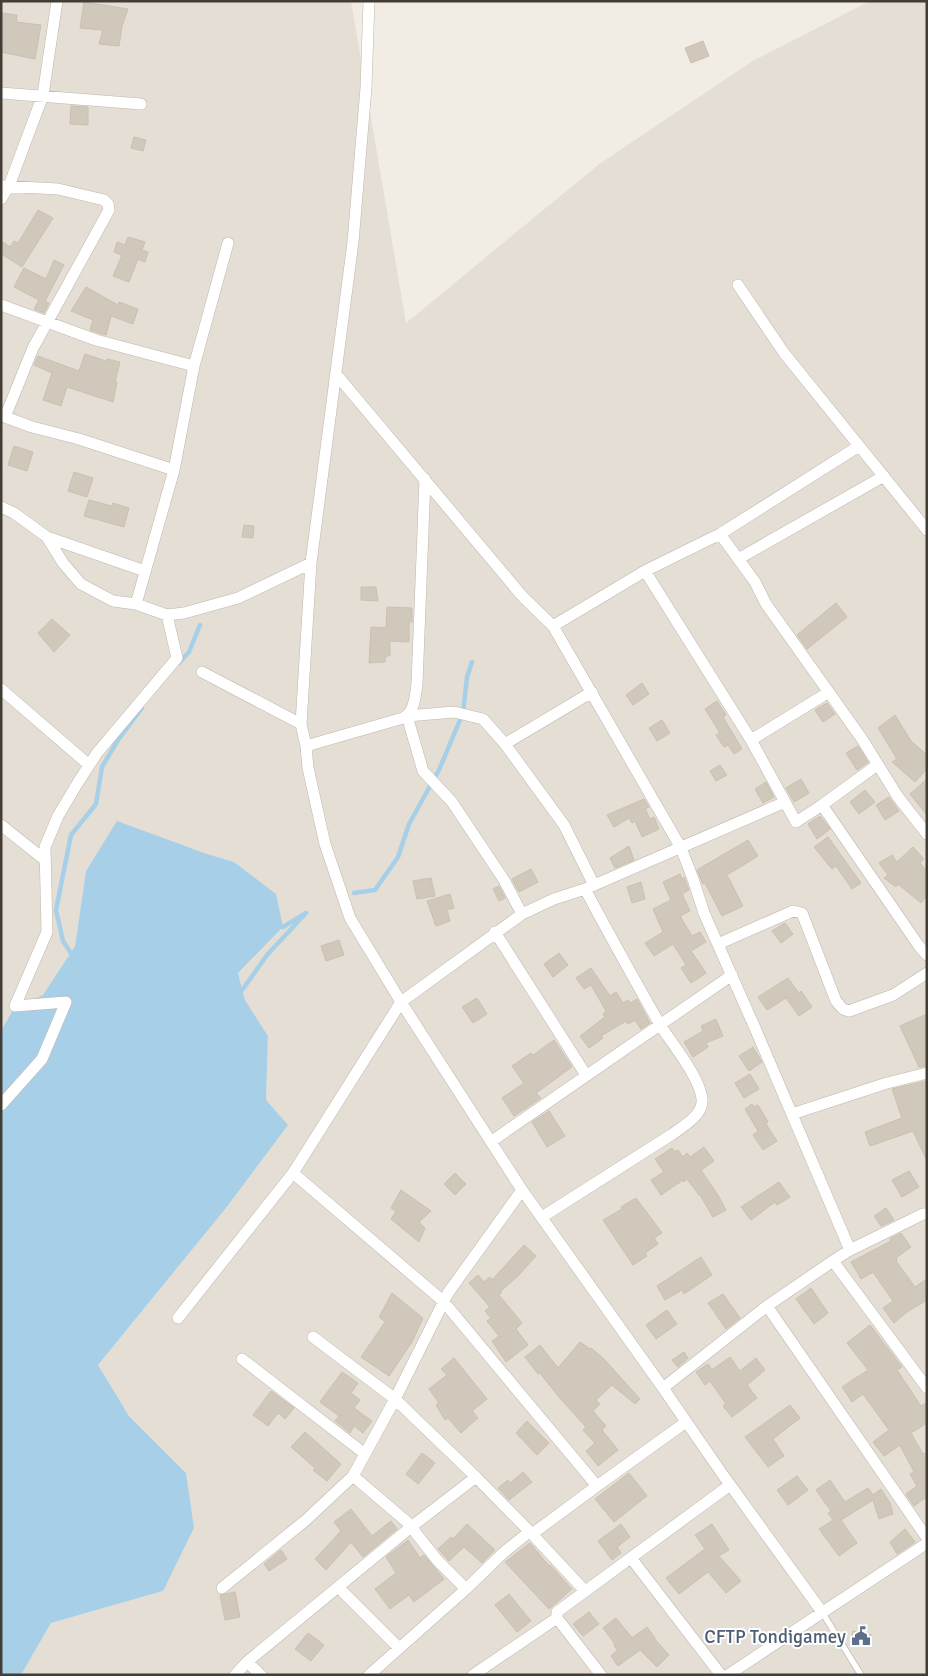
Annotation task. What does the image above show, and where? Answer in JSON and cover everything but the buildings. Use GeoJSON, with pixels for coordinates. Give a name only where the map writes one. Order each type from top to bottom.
{"type":"FeatureCollection","features":[{"type":"Feature","properties":{"kind":"street"},"geometry":{"type":"LineString","coordinates":[[1,199],[43,95],[57,1]]}},
{"type":"Feature","properties":{"kind":"street"},"geometry":{"type":"LineString","coordinates":[[369,1],[366,88],[353,242],[311,563],[301,724],[308,768],[325,844],[350,918],[401,1002],[522,1190],[822,1612]]}},
{"type":"Feature","properties":{"kind":"street"},"geometry":{"type":"LineString","coordinates":[[1,92],[141,104]]}},
{"type":"Feature","properties":{"kind":"street"},"geometry":{"type":"LineString","coordinates":[[5,186],[58,189],[104,200],[108,204],[108,210],[28,357],[3,422],[79,439],[174,470]]}},
{"type":"Feature","properties":{"kind":"street"},"geometry":{"type":"LineString","coordinates":[[136,604],[174,470],[194,366],[228,243]]}},
{"type":"Feature","properties":{"kind":"street"},"geometry":{"type":"LineString","coordinates":[[738,285],[784,354],[927,530]]}},
{"type":"Feature","properties":{"kind":"street"},"geometry":{"type":"LineString","coordinates":[[1,305],[96,340],[194,366]]}},
{"type":"Feature","properties":{"kind":"street"},"geometry":{"type":"LineString","coordinates":[[336,374],[523,597],[553,626],[592,692],[681,848],[704,913],[850,1250]]}},
{"type":"Feature","properties":{"kind":"street"},"geometry":{"type":"LineString","coordinates":[[553,626],[644,571],[720,534],[859,446]]}},
{"type":"Feature","properties":{"kind":"street"},"geometry":{"type":"LineString","coordinates":[[738,559],[884,476]]}},
{"type":"Feature","properties":{"kind":"street"},"geometry":{"type":"LineString","coordinates":[[407,716],[412,709],[416,684],[425,479]]}},
{"type":"Feature","properties":{"kind":"street"},"geometry":{"type":"LineString","coordinates":[[1,507],[14,512],[47,537],[145,571]]}},
{"type":"Feature","properties":{"kind":"street"},"geometry":{"type":"LineString","coordinates":[[720,534],[755,582],[766,604],[862,739],[898,797],[925,828]]}},
{"type":"Feature","properties":{"kind":"street"},"geometry":{"type":"LineString","coordinates":[[47,537],[81,584],[113,601],[136,604],[166,615],[184,613],[238,598],[311,563]]}},
{"type":"Feature","properties":{"kind":"street"},"geometry":{"type":"LineString","coordinates":[[644,571],[751,740],[796,822],[877,765]]}},
{"type":"Feature","properties":{"kind":"street"},"geometry":{"type":"LineString","coordinates":[[1,1105],[42,1059],[66,1002],[15,1006],[47,932],[45,847],[58,816],[89,765],[177,658],[166,615]]}},
{"type":"Feature","properties":{"kind":"street"},"geometry":{"type":"LineString","coordinates":[[202,672],[301,724]]}},
{"type":"Feature","properties":{"kind":"street"},"geometry":{"type":"LineString","coordinates":[[1,689],[89,765]]}},
{"type":"Feature","properties":{"kind":"street"},"geometry":{"type":"LineString","coordinates":[[505,744],[592,692]]}},
{"type":"Feature","properties":{"kind":"street"},"geometry":{"type":"LineString","coordinates":[[751,740],[829,692]]}},
{"type":"Feature","properties":{"kind":"street"},"geometry":{"type":"LineString","coordinates":[[306,746],[407,716],[454,712],[483,719],[505,744],[564,825],[589,887],[660,1025],[693,1076],[700,1091],[702,1101],[699,1112],[671,1135],[542,1217]]}},
{"type":"Feature","properties":{"kind":"street"},"geometry":{"type":"LineString","coordinates":[[407,716],[423,770],[452,802],[504,880],[522,914]]}},
{"type":"Feature","properties":{"kind":"street"},"geometry":{"type":"LineString","coordinates":[[178,1318],[294,1173],[401,1002],[522,914],[554,899],[589,887],[681,848],[785,802]]}},
{"type":"Feature","properties":{"kind":"street"},"geometry":{"type":"LineString","coordinates":[[822,805],[927,955]]}},
{"type":"Feature","properties":{"kind":"street"},"geometry":{"type":"LineString","coordinates":[[1,825],[45,860]]}},
{"type":"Feature","properties":{"kind":"street"},"geometry":{"type":"LineString","coordinates":[[718,944],[793,911],[802,913],[836,1001],[844,1009],[849,1010],[893,995],[927,973]]}},
{"type":"Feature","properties":{"kind":"street"},"geometry":{"type":"LineString","coordinates":[[495,932],[586,1075]]}},
{"type":"Feature","properties":{"kind":"street"},"geometry":{"type":"LineString","coordinates":[[492,1141],[732,975]]}},
{"type":"Feature","properties":{"kind":"street"},"geometry":{"type":"LineString","coordinates":[[792,1114],[887,1082],[927,1073]]}},
{"type":"Feature","properties":{"kind":"street"},"geometry":{"type":"LineString","coordinates":[[294,1173],[443,1302],[597,1486]]}},
{"type":"Feature","properties":{"kind":"street"},"geometry":{"type":"LineString","coordinates":[[222,1588],[306,1520],[353,1476],[396,1399],[443,1302],[522,1190]]}},
{"type":"Feature","properties":{"kind":"street"},"geometry":{"type":"LineString","coordinates":[[663,1388],[767,1306],[833,1261],[850,1250],[923,1214],[927,1214]]}},
{"type":"Feature","properties":{"kind":"street"},"geometry":{"type":"LineString","coordinates":[[833,1261],[927,1388]]}},
{"type":"Feature","properties":{"kind":"street"},"geometry":{"type":"LineString","coordinates":[[767,1306],[927,1538]]}},
{"type":"Feature","properties":{"kind":"street"},"geometry":{"type":"LineString","coordinates":[[313,1337],[396,1399],[476,1477],[585,1591]]}},
{"type":"Feature","properties":{"kind":"street"},"geometry":{"type":"LineString","coordinates":[[242,1359],[365,1454]]}},
{"type":"Feature","properties":{"kind":"street"},"geometry":{"type":"LineString","coordinates":[[369,1675],[466,1589],[503,1553],[686,1422]]}},
{"type":"Feature","properties":{"kind":"street"},"geometry":{"type":"LineString","coordinates":[[353,1476],[407,1522],[438,1561],[466,1589]]}},
{"type":"Feature","properties":{"kind":"street"},"geometry":{"type":"LineString","coordinates":[[235,1675],[247,1662],[476,1477]]}},
{"type":"Feature","properties":{"kind":"street"},"geometry":{"type":"LineString","coordinates":[[601,1675],[557,1618],[557,1612],[730,1485]]}},
{"type":"Feature","properties":{"kind":"street"},"geometry":{"type":"LineString","coordinates":[[728,1675],[822,1612],[924,1549]]}},
{"type":"Feature","properties":{"kind":"street"},"geometry":{"type":"LineString","coordinates":[[631,1558],[721,1675]]}},
{"type":"Feature","properties":{"kind":"street"},"geometry":{"type":"LineString","coordinates":[[339,1588],[399,1648]]}},
{"type":"Feature","properties":{"kind":"street"},"geometry":{"type":"LineString","coordinates":[[473,1675],[557,1618]]}},
{"type":"Feature","properties":{"kind":"street"},"geometry":{"type":"LineString","coordinates":[[247,1662],[261,1675]]}},
{"type":"Feature","properties":{"kind":"lane"},"geometry":{"type":"LineString","coordinates":[[822,1612],[862,1675]]}},
{"type":"Feature","properties":{"kind":"shaded area"},"geometry":{"type":"Polygon","coordinates":[[[1,1],[351,1],[406,323],[598,165],[751,62],[870,1],[927,1],[927,1675],[21,1675],[51,1623],[163,1591],[186,1473],[129,1416],[98,1365],[226,1208],[266,1100],[268,1036],[245,1000],[238,973],[283,927],[234,862],[204,853],[86,871],[75,946],[43,995],[15,1006],[1,1031],[1,1]]]}},
{"type":"Feature","properties":{"kind":"water"},"geometry":{"type":"Polygon","coordinates":[[[117,821],[234,862],[276,894],[283,927],[238,973],[245,1000],[268,1036],[266,1100],[288,1125],[226,1208],[98,1365],[129,1416],[186,1473],[194,1528],[163,1591],[51,1623],[21,1675],[1,1675],[1,1031],[15,1006],[43,995],[75,946],[86,871],[117,821]]]}},
{"type":"Feature","properties":{"kind":"waterway"},"geometry":{"type":"LineString","coordinates":[[179,663],[189,652],[200,625]]}},
{"type":"Feature","properties":{"kind":"waterway"},"geometry":{"type":"LineString","coordinates":[[354,893],[375,890],[398,857],[409,824],[439,770],[463,713],[467,677],[472,662]]}},
{"type":"Feature","properties":{"kind":"waterway"},"geometry":{"type":"LineString","coordinates":[[74,958],[63,941],[56,910],[71,835],[96,804],[102,767],[118,740],[142,708]]}},
{"type":"Feature","properties":{"kind":"waterway"},"geometry":{"type":"LineString","coordinates":[[238,992],[243,989],[267,955],[306,913],[283,927]]}},
{"type":"Feature","properties":{"kind":"place","name":"CFTP Tondigamey"},"geometry":{"type":"Point","coordinates":[861,1636]}}]}
